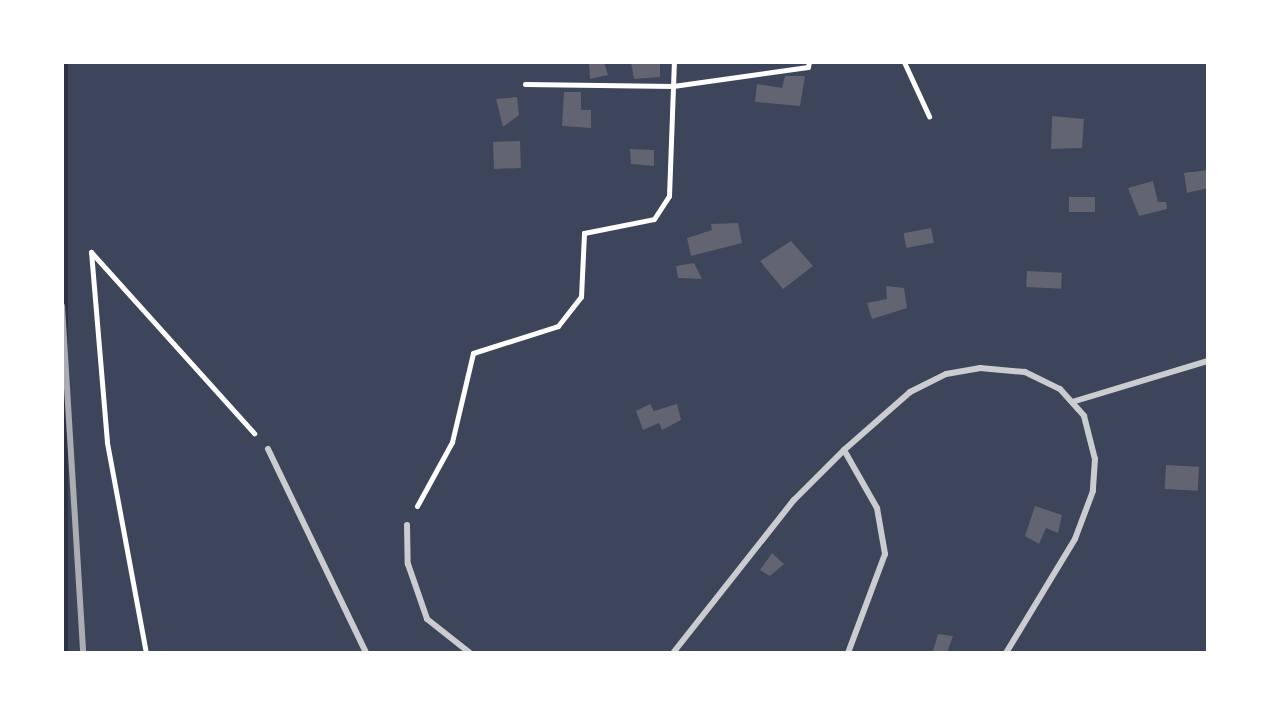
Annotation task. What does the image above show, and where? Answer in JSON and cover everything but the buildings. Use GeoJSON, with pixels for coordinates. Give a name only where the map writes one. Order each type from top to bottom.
{"type":"FeatureCollection","features":[{"type":"Feature","properties":{"kind":"lane"},"geometry":{"type":"LineString","coordinates":[[1072,402],[1208,361]]}},
{"type":"Feature","properties":{"kind":"lane"},"geometry":{"type":"LineString","coordinates":[[673,653],[794,500],[844,450],[910,392],[946,374],[980,368],[1025,372],[1060,389],[1084,416],[1095,459],[1093,491],[1075,539],[1006,653]]}},
{"type":"Feature","properties":{"kind":"lane"},"geometry":{"type":"LineString","coordinates":[[268,449],[366,653]]}},
{"type":"Feature","properties":{"kind":"lane"},"geometry":{"type":"LineString","coordinates":[[844,450],[877,508],[885,554],[848,653]]}},
{"type":"Feature","properties":{"kind":"lane"},"geometry":{"type":"LineString","coordinates":[[407,525],[408,564],[427,619],[470,653]]}},
{"type":"Feature","properties":{"kind":"path"},"geometry":{"type":"LineString","coordinates":[[407,525],[452,442],[473,353],[558,326],[581,297],[584,233],[654,219],[669,196],[674,62]]}},
{"type":"Feature","properties":{"kind":"path"},"geometry":{"type":"LineString","coordinates":[[525,84],[673,86],[808,67],[809,62]]}},
{"type":"Feature","properties":{"kind":"path"},"geometry":{"type":"LineString","coordinates":[[904,62],[929,116]]}},
{"type":"Feature","properties":{"kind":"path"},"geometry":{"type":"LineString","coordinates":[[146,653],[107,442],[91,252],[268,449]]}},
{"type":"Feature","properties":{"kind":"shaded area"},"geometry":{"type":"Polygon","coordinates":[[[68,62],[1208,62],[1208,653],[68,653],[68,62]]]}},
{"type":"Feature","properties":{"kind":"railway"},"geometry":{"type":"LineString","coordinates":[[62,306],[83,653]]}}]}
